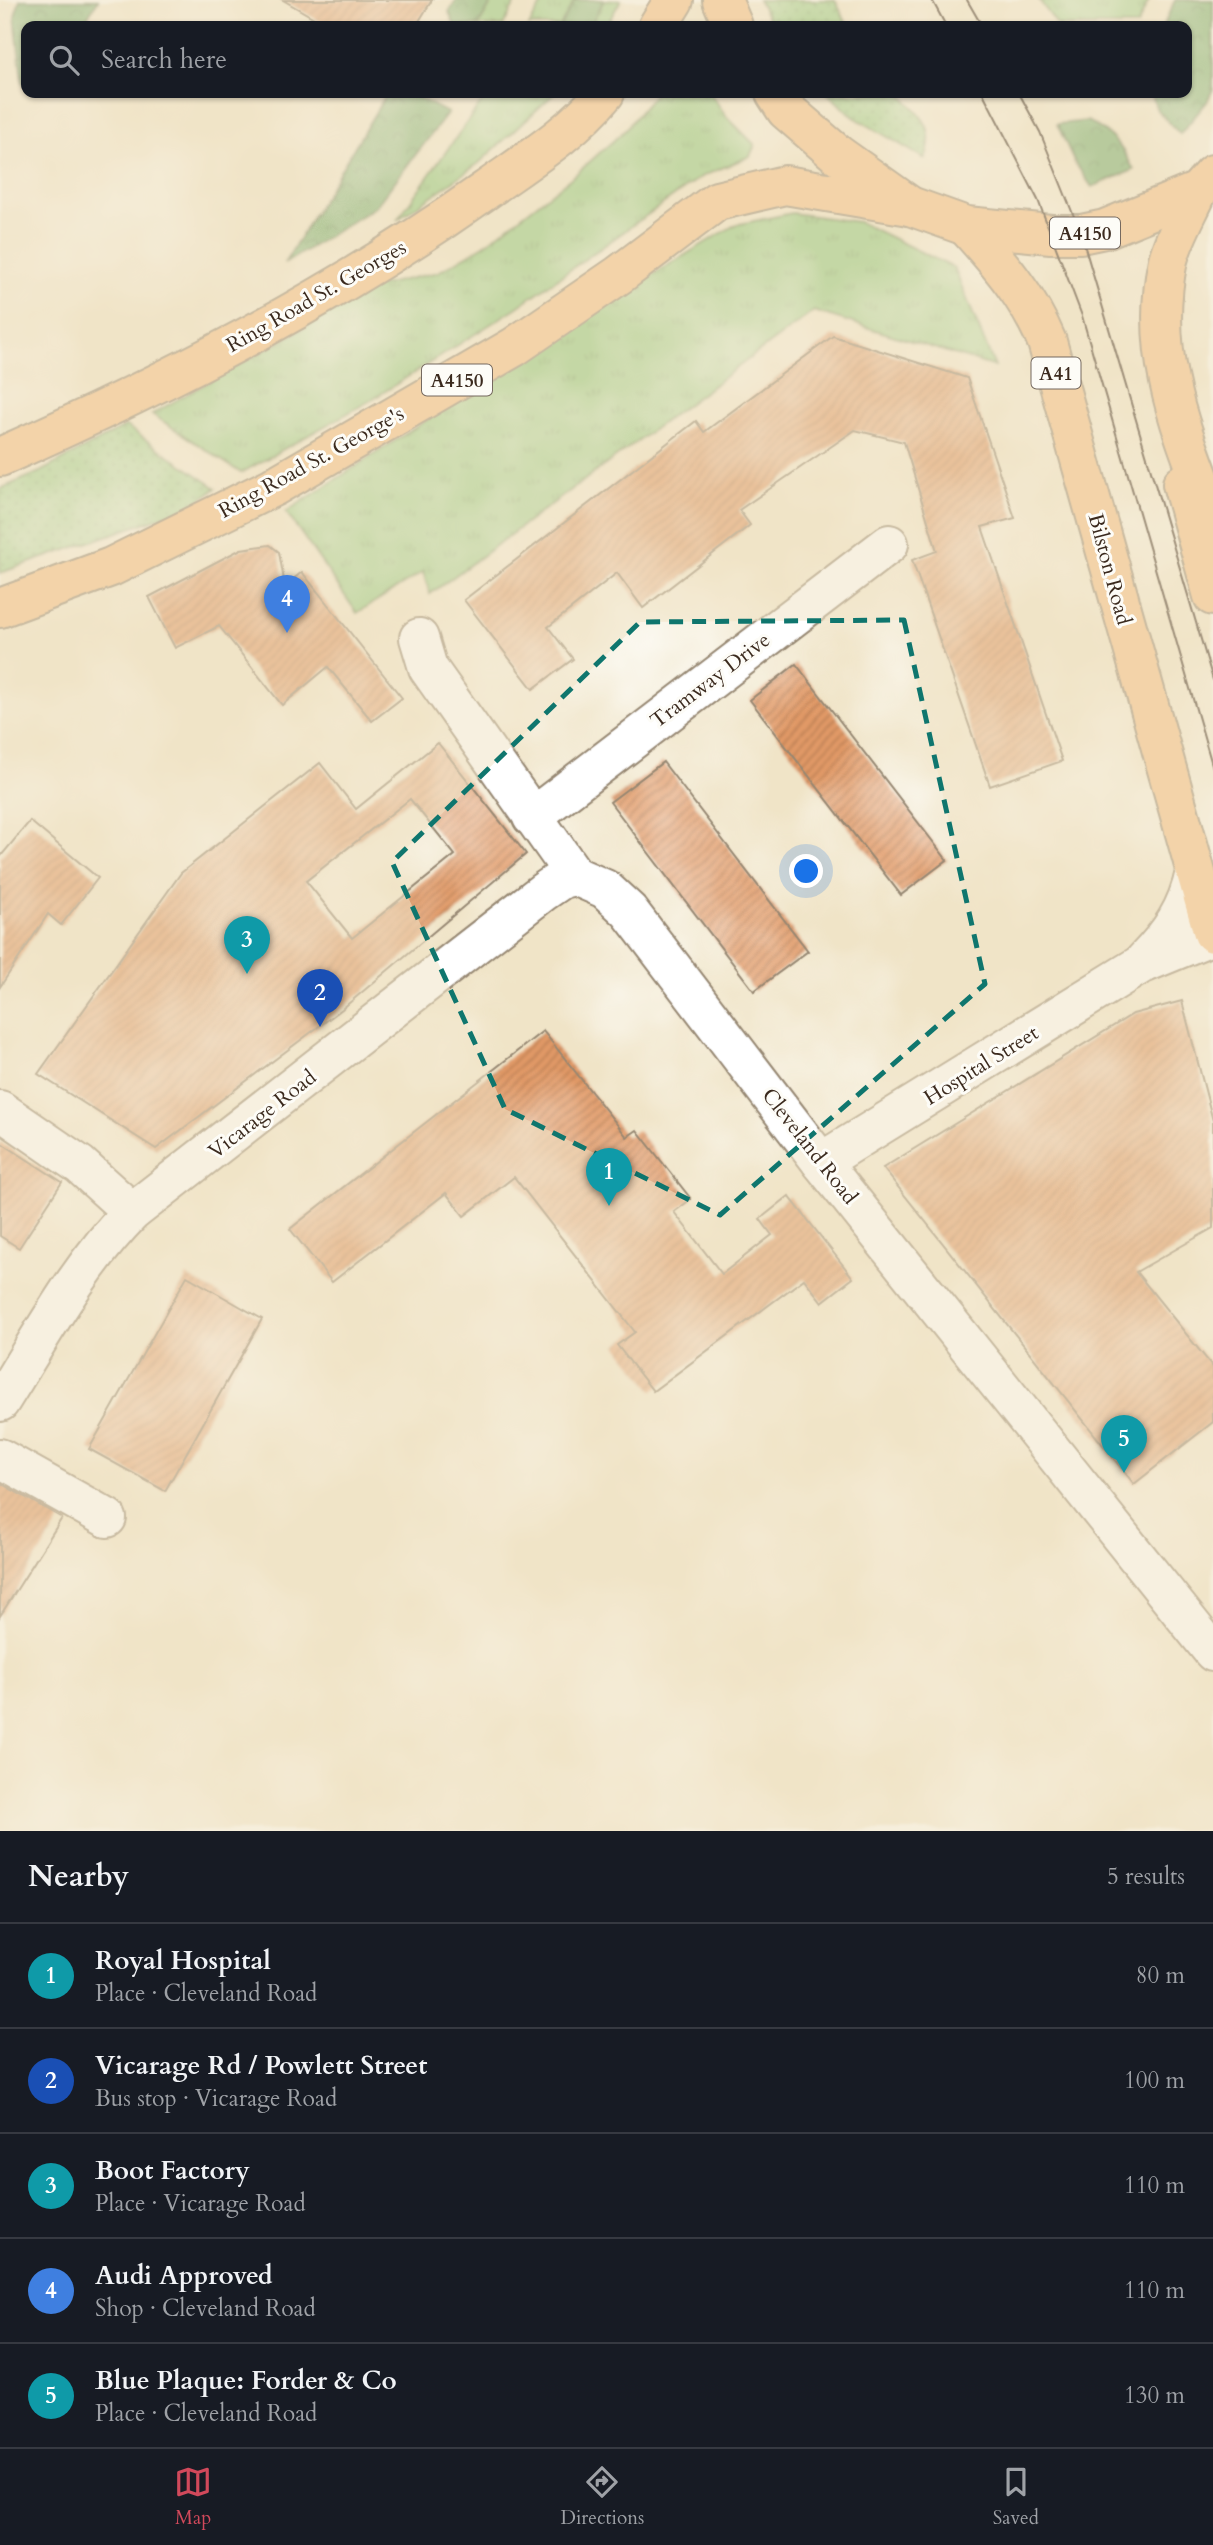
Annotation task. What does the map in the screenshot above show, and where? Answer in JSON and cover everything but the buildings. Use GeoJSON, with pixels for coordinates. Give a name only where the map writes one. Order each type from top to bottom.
{"type":"FeatureCollection","features":[{"type":"Feature","properties":{"kind":"highway"},"geometry":{"type":"LineString","coordinates":[[662,21],[674,0]]}},
{"type":"Feature","properties":{"kind":"highway"},"geometry":{"type":"LineString","coordinates":[[722,0],[731,21]]}},
{"type":"Feature","properties":{"kind":"highway","name":"Ring Road St. Georges"},"geometry":{"type":"LineString","coordinates":[[0,457],[130,399],[222,351],[427,231],[556,140],[600,98]]}},
{"type":"Feature","properties":{"kind":"highway","name":"A4150"},"geometry":{"type":"LineString","coordinates":[[778,98],[786,110],[837,154],[911,206],[966,226],[1081,234],[1105,229],[1205,182]]}},
{"type":"Feature","properties":{"kind":"highway"},"geometry":{"type":"LineString","coordinates":[[1205,182],[1169,258],[1162,303],[1164,366],[1174,412],[1181,477],[1213,596]]}},
{"type":"Feature","properties":{"kind":"highway","name":"Ring Road St. George's"},"geometry":{"type":"LineString","coordinates":[[0,608],[111,567],[274,487],[513,347],[619,275],[717,201],[785,185],[911,206]]}},
{"type":"Feature","properties":{"kind":"highway","name":"Bilston Road"},"geometry":{"type":"LineString","coordinates":[[966,226],[1006,271],[1033,309],[1047,342],[1213,934]]}},
{"type":"Feature","properties":{"kind":"highway"},"geometry":{"type":"LineString","coordinates":[[1174,412],[1213,514]]}},
{"type":"Feature","properties":{"kind":"street","name":"Tramway Drive"},"geometry":{"type":"LineString","coordinates":[[532,817],[888,544]]}},
{"type":"Feature","properties":{"kind":"street"},"geometry":{"type":"LineString","coordinates":[[419,638],[428,668],[575,876]]}},
{"type":"Feature","properties":{"kind":"street"},"geometry":{"type":"LineString","coordinates":[[1140,965],[1170,935],[1182,914],[1195,872]]}},
{"type":"Feature","properties":{"kind":"street","name":"Cleveland Road"},"geometry":{"type":"LineString","coordinates":[[575,876],[606,889],[629,911],[821,1162],[1213,1653]]}},
{"type":"Feature","properties":{"kind":"street","name":"Vicarage Road"},"geometry":{"type":"LineString","coordinates":[[0,1402],[103,1241],[132,1212],[543,892],[562,879],[575,876]]}},
{"type":"Feature","properties":{"kind":"street"},"geometry":{"type":"LineString","coordinates":[[1140,965],[1213,934]]}},
{"type":"Feature","properties":{"kind":"street","name":"Hospital Street"},"geometry":{"type":"LineString","coordinates":[[821,1162],[1140,965]]}},
{"type":"Feature","properties":{"kind":"street"},"geometry":{"type":"LineString","coordinates":[[0,1110],[80,1165],[132,1212]]}},
{"type":"Feature","properties":{"kind":"street"},"geometry":{"type":"LineString","coordinates":[[0,1458],[107,1518]]}},
{"type":"Feature","properties":{"kind":"highlighted area"},"geometry":{"type":"Polygon","coordinates":[[[904,620],[985,984],[720,1215],[505,1109],[392,862],[640,622],[904,620]]]}},
{"type":"Feature","properties":{"kind":"green space"},"geometry":{"type":"Polygon","coordinates":[[[20,0],[98,0],[85,21],[21,21],[21,72],[15,15],[20,0]]]}},
{"type":"Feature","properties":{"kind":"green space"},"geometry":{"type":"Polygon","coordinates":[[[456,0],[493,0],[481,21],[453,21],[449,12],[456,0]]]}},
{"type":"Feature","properties":{"kind":"green space"},"geometry":{"type":"Polygon","coordinates":[[[493,0],[517,0],[506,21],[481,21],[493,0]]]}},
{"type":"Feature","properties":{"kind":"green space"},"geometry":{"type":"Polygon","coordinates":[[[544,0],[621,0],[609,21],[532,21],[544,0]]]}},
{"type":"Feature","properties":{"kind":"green space"},"geometry":{"type":"Polygon","coordinates":[[[575,0],[604,0],[593,21],[563,21],[575,0]]]}},
{"type":"Feature","properties":{"kind":"green space"},"geometry":{"type":"Polygon","coordinates":[[[758,0],[835,0],[846,21],[770,21],[758,0]]]}},
{"type":"Feature","properties":{"kind":"green space"},"geometry":{"type":"Polygon","coordinates":[[[1039,0],[1149,0],[1139,21],[1054,21],[1039,0]]]}},
{"type":"Feature","properties":{"kind":"green space"},"geometry":{"type":"Polygon","coordinates":[[[1175,0],[1213,0],[1213,89],[1207,102],[1180,134],[1157,110],[1153,98],[1192,98],[1192,21],[1165,21],[1175,0]]]}},
{"type":"Feature","properties":{"kind":"green space"},"geometry":{"type":"Polygon","coordinates":[[[384,98],[420,98],[448,113],[375,207],[284,264],[384,98]]]}},
{"type":"Feature","properties":{"kind":"green space"},"geometry":{"type":"Polygon","coordinates":[[[484,98],[550,98],[479,163],[397,220],[484,98]]]}},
{"type":"Feature","properties":{"kind":"green space"},"geometry":{"type":"Polygon","coordinates":[[[651,98],[714,98],[727,117],[755,145],[750,156],[701,177],[516,308],[373,399],[241,473],[152,414],[378,286],[438,272],[484,245],[576,174],[624,131],[651,98]]]}},
{"type":"Feature","properties":{"kind":"green space"},"geometry":{"type":"Polygon","coordinates":[[[833,98],[905,98],[920,115],[928,130],[925,159],[854,117],[833,98]]]}},
{"type":"Feature","properties":{"kind":"green space"},"geometry":{"type":"Polygon","coordinates":[[[1087,121],[1115,141],[1134,170],[1092,187],[1075,163],[1057,124],[1087,121]]]}},
{"type":"Feature","properties":{"kind":"green space"},"geometry":{"type":"Polygon","coordinates":[[[792,213],[859,222],[954,268],[995,367],[814,311],[430,594],[423,572],[357,613],[286,512],[610,300],[735,225],[792,213]]]}},
{"type":"Feature","properties":{"kind":"green space"},"geometry":{"type":"Polygon","coordinates":[[[126,426],[216,488],[190,507],[0,573],[0,489],[40,472],[126,426]]]}},
{"type":"Feature","properties":{"kind":"tram line"},"geometry":{"type":"LineString","coordinates":[[932,0],[943,21]]}},
{"type":"Feature","properties":{"kind":"tram line"},"geometry":{"type":"LineString","coordinates":[[967,0],[979,21]]}},
{"type":"Feature","properties":{"kind":"tram line"},"geometry":{"type":"LineString","coordinates":[[986,98],[1038,200],[1082,316],[1213,768]]}},
{"type":"Feature","properties":{"kind":"tram line"},"geometry":{"type":"LineString","coordinates":[[1022,98],[1040,132],[1081,234],[1213,680]]}},
{"type":"Feature","properties":{"kind":"place","name":"Audi Approved"},"geometry":{"type":"Point","coordinates":[287,633]}},
{"type":"Feature","properties":{"kind":"place","name":"Boot Factory"},"geometry":{"type":"Point","coordinates":[247,974]}},
{"type":"Feature","properties":{"kind":"place","name":"Vicarage Rd / Powlett Street"},"geometry":{"type":"Point","coordinates":[320,1027]}},
{"type":"Feature","properties":{"kind":"place","name":"Royal Hospital"},"geometry":{"type":"Point","coordinates":[609,1206]}},
{"type":"Feature","properties":{"kind":"place","name":"Blue Plaque: Forder & Co"},"geometry":{"type":"Point","coordinates":[1124,1473]}}]}
